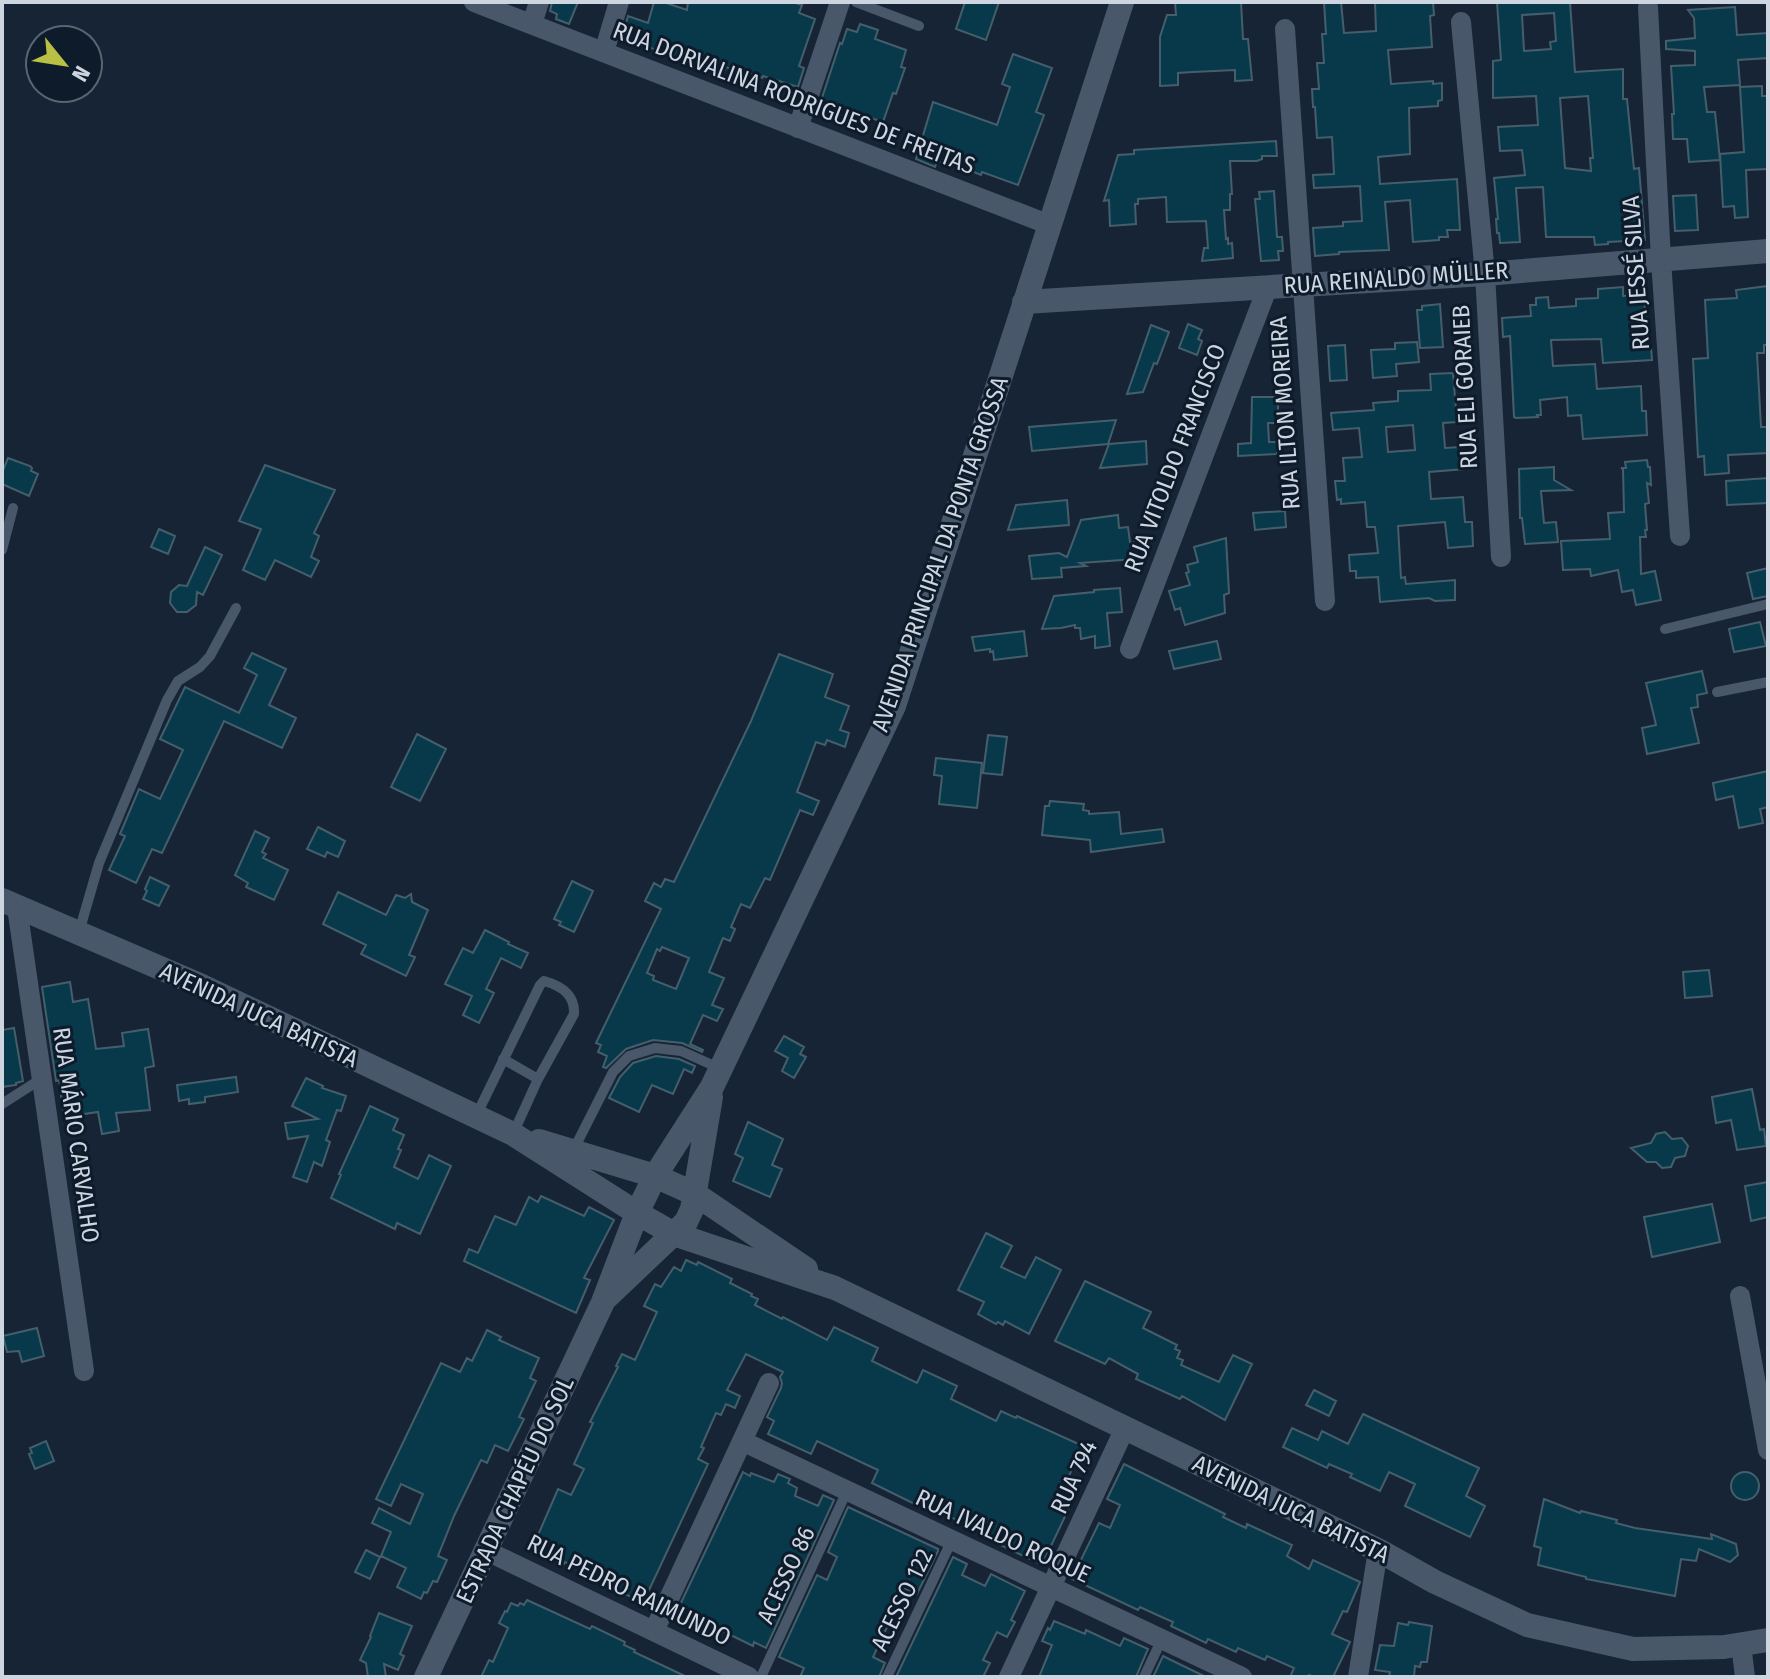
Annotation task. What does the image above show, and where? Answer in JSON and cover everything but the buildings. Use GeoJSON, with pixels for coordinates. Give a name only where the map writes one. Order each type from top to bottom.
{"type":"FeatureCollection","features":[{"type":"Feature","properties":{"kind":"main road","name":"AVENIDA PRINCIPAL DA PONTA GROSSA"},"geometry":{"type":"LineString","coordinates":[[655,1176],[716,1078],[894,706],[1122,2]]}},
{"type":"Feature","properties":{"kind":"main road","name":"RUA REINALDO MÜLLER"},"geometry":{"type":"LineString","coordinates":[[1024,302],[1485,274],[1768,251]]}},
{"type":"Feature","properties":{"kind":"main road","name":"AVENIDA JUCA BATISTA"},"geometry":{"type":"LineString","coordinates":[[9,904],[202,986],[513,1134],[674,1234],[835,1288],[1527,1625],[1633,1649],[1724,1647],[1768,1640]]}},
{"type":"Feature","properties":{"kind":"main road","name":"AVENIDA PRINCIPAL DA PONTA GROSSA"},"geometry":{"type":"LineString","coordinates":[[674,1234],[686,1222],[692,1209],[716,1078]]}},
{"type":"Feature","properties":{"kind":"main road","name":"AVENIDA JUCA BATISTA"},"geometry":{"type":"LineString","coordinates":[[513,1134],[655,1176],[695,1194],[835,1288]]}},
{"type":"Feature","properties":{"kind":"main road","name":"ESTRADA CHAPÉU DO SOL"},"geometry":{"type":"LineString","coordinates":[[431,1673],[603,1302],[637,1213],[655,1176]]}},
{"type":"Feature","properties":{"kind":"main road","name":"ESTRADA CHAPÉU DO SOL"},"geometry":{"type":"LineString","coordinates":[[603,1302],[674,1234]]}},
{"type":"Feature","properties":{"kind":"street","name":"RUA DORVALINA RODRIGUES DE FREITAS"},"geometry":{"type":"LineString","coordinates":[[474,2],[1050,225]]}},
{"type":"Feature","properties":{"kind":"street"},"geometry":{"type":"LineString","coordinates":[[532,24],[539,2]]}},
{"type":"Feature","properties":{"kind":"street"},"geometry":{"type":"LineString","coordinates":[[604,52],[619,2]]}},
{"type":"Feature","properties":{"kind":"street"},"geometry":{"type":"LineString","coordinates":[[798,128],[840,2]]}},
{"type":"Feature","properties":{"kind":"street","name":"RUA JESSÉ SILVA"},"geometry":{"type":"LineString","coordinates":[[1648,7],[1680,536]]}},
{"type":"Feature","properties":{"kind":"street","name":"RUA ELI GORAIEB"},"geometry":{"type":"LineString","coordinates":[[1461,22],[1485,274],[1501,557]]}},
{"type":"Feature","properties":{"kind":"street","name":"RUA ILTON MOREIRA"},"geometry":{"type":"LineString","coordinates":[[1285,29],[1325,601]]}},
{"type":"Feature","properties":{"kind":"street","name":"RUA VITOLDO FRANCISCO"},"geometry":{"type":"LineString","coordinates":[[1130,649],[1268,286]]}},
{"type":"Feature","properties":{"kind":"street","name":"RUA MÁRIO CARVALHO"},"geometry":{"type":"LineString","coordinates":[[9,904],[41,1079],[84,1371]]}},
{"type":"Feature","properties":{"kind":"street"},"geometry":{"type":"LineString","coordinates":[[1740,1296],[1768,1450]]}},
{"type":"Feature","properties":{"kind":"street"},"geometry":{"type":"LineString","coordinates":[[654,1631],[769,1383]]}},
{"type":"Feature","properties":{"kind":"street","name":"RUA 794"},"geometry":{"type":"LineString","coordinates":[[1009,1677],[1125,1428]]}},
{"type":"Feature","properties":{"kind":"street","name":"RUA IVALDO ROQUE"},"geometry":{"type":"LineString","coordinates":[[742,1441],[1242,1677]]}},
{"type":"Feature","properties":{"kind":"street"},"geometry":{"type":"LineString","coordinates":[[1358,1677],[1378,1550]]}},
{"type":"Feature","properties":{"kind":"street","name":"RUA PEDRO RAIMUNDO"},"geometry":{"type":"LineString","coordinates":[[487,1551],[749,1677]]}},
{"type":"Feature","properties":{"kind":"street"},"geometry":{"type":"LineString","coordinates":[[1741,1644],[1745,1677]]}},
{"type":"Feature","properties":{"kind":"lane"},"geometry":{"type":"LineString","coordinates":[[856,2],[919,26]]}},
{"type":"Feature","properties":{"kind":"lane"},"geometry":{"type":"LineString","coordinates":[[2,550],[13,508]]}},
{"type":"Feature","properties":{"kind":"lane"},"geometry":{"type":"LineString","coordinates":[[1665,629],[1768,604]]}},
{"type":"Feature","properties":{"kind":"lane"},"geometry":{"type":"LineString","coordinates":[[78,934],[99,863],[167,700],[178,681],[200,667],[210,656],[236,608]]}},
{"type":"Feature","properties":{"kind":"lane"},"geometry":{"type":"LineString","coordinates":[[1717,692],[1768,682]]}},
{"type":"Feature","properties":{"kind":"lane"},"geometry":{"type":"LineString","coordinates":[[476,1116],[540,985],[544,981],[551,983],[572,997],[574,1014],[538,1079],[513,1134]]}},
{"type":"Feature","properties":{"kind":"lane"},"geometry":{"type":"LineString","coordinates":[[573,1151],[613,1072],[629,1056],[655,1048],[681,1051],[716,1078]]}},
{"type":"Feature","properties":{"kind":"lane"},"geometry":{"type":"LineString","coordinates":[[503,1059],[538,1079]]}},
{"type":"Feature","properties":{"kind":"lane"},"geometry":{"type":"LineString","coordinates":[[2,1104],[41,1079]]}},
{"type":"Feature","properties":{"kind":"lane","name":"ACESSO 86"},"geometry":{"type":"LineString","coordinates":[[761,1677],[847,1491]]}},
{"type":"Feature","properties":{"kind":"lane","name":"ACESSO 122"},"geometry":{"type":"LineString","coordinates":[[887,1677],[952,1540]]}},
{"type":"Feature","properties":{"kind":"lane"},"geometry":{"type":"LineString","coordinates":[[1144,1677],[1162,1639]]}}]}
